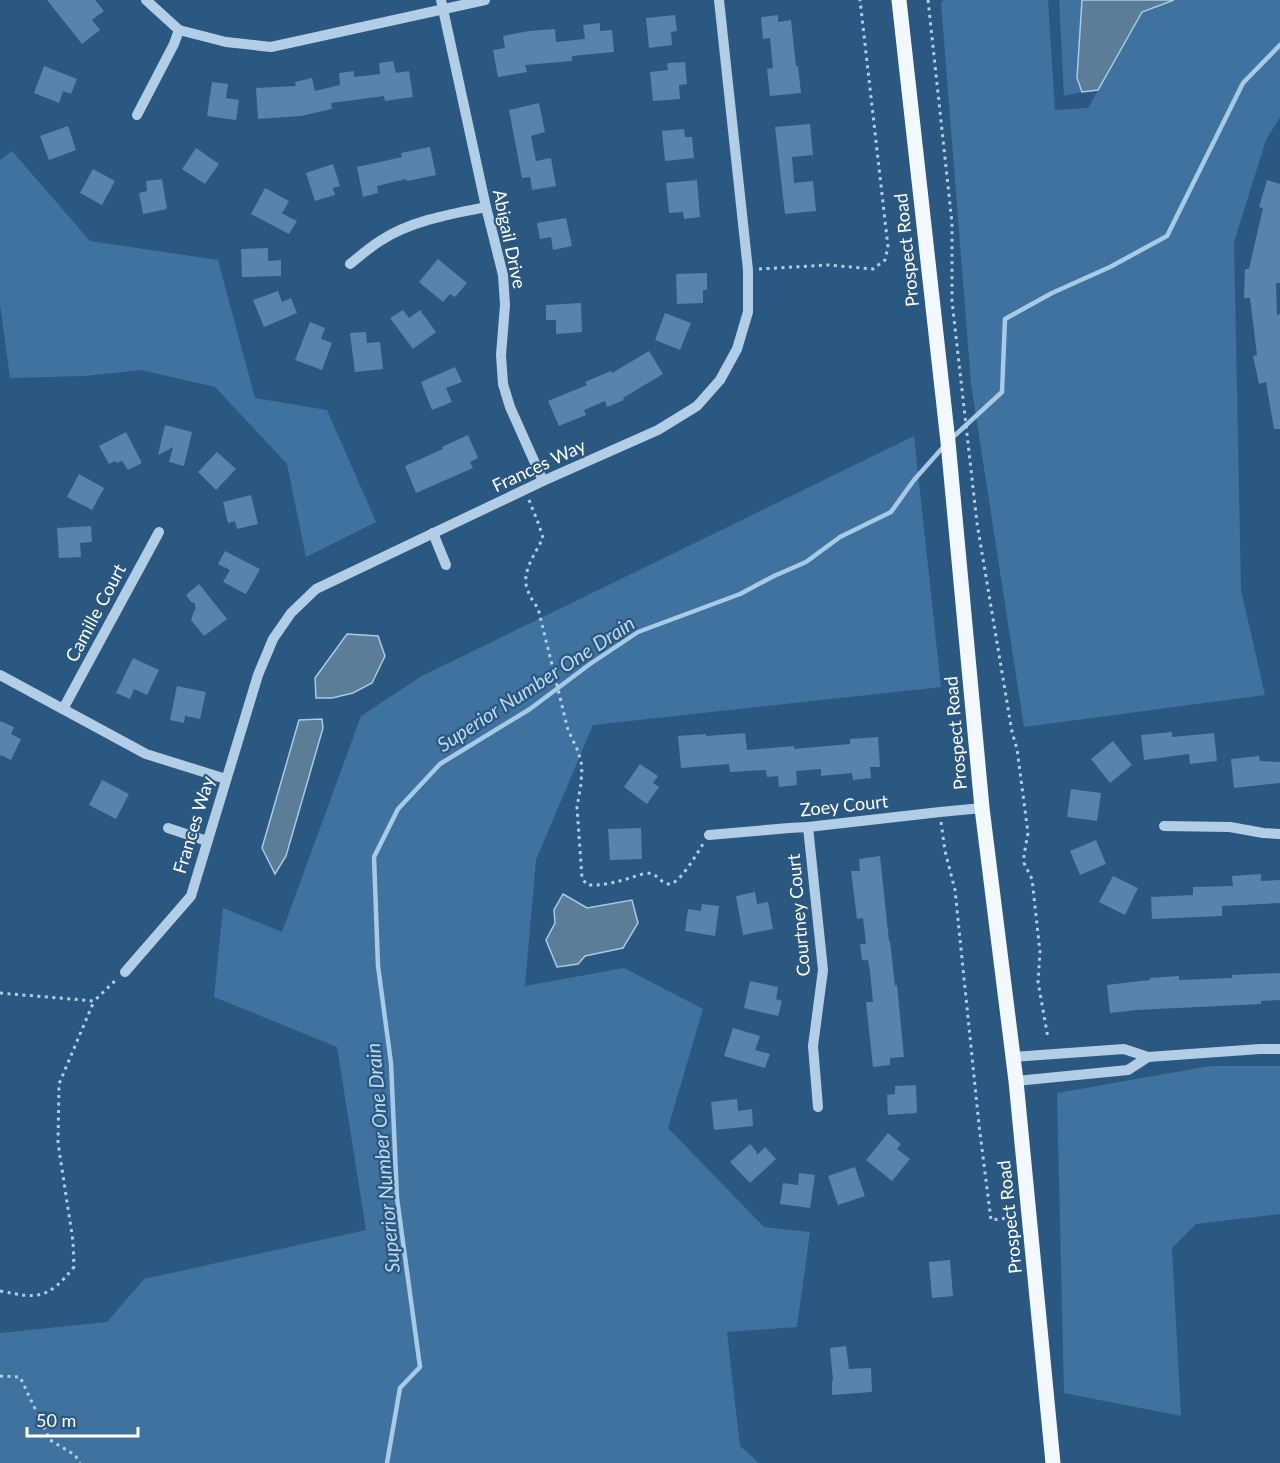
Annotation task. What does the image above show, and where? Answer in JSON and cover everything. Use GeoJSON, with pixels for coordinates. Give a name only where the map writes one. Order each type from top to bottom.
{"type":"FeatureCollection","features":[{"type":"Feature","properties":{"kind":"main road","name":"Prospect Road"},"geometry":{"type":"LineString","coordinates":[[900,0],[948,442],[982,808],[1016,1081],[1053,1463]]}},
{"type":"Feature","properties":{"kind":"street"},"geometry":{"type":"LineString","coordinates":[[146,0],[179,30],[226,42],[271,47],[442,4],[485,0]]}},
{"type":"Feature","properties":{"kind":"street","name":"Frances Way"},"geometry":{"type":"LineString","coordinates":[[125,972],[190,896],[258,675],[273,639],[291,613],[316,589],[543,481],[658,430],[697,406],[720,380],[737,349],[748,312],[748,270],[719,0]]}},
{"type":"Feature","properties":{"kind":"street","name":"Abigail Drive"},"geometry":{"type":"LineString","coordinates":[[442,4],[503,275],[505,305],[501,355],[503,384],[510,406],[543,481]]}},
{"type":"Feature","properties":{"kind":"street"},"geometry":{"type":"LineString","coordinates":[[137,115],[179,30]]}},
{"type":"Feature","properties":{"kind":"street"},"geometry":{"type":"LineString","coordinates":[[350,264],[381,241],[404,229],[486,207]]}},
{"type":"Feature","properties":{"kind":"street","name":"Camille Court"},"geometry":{"type":"LineString","coordinates":[[63,709],[159,532]]}},
{"type":"Feature","properties":{"kind":"street"},"geometry":{"type":"LineString","coordinates":[[433,533],[446,565]]}},
{"type":"Feature","properties":{"kind":"street"},"geometry":{"type":"LineString","coordinates":[[0,675],[146,754],[226,779]]}},
{"type":"Feature","properties":{"kind":"street","name":"Zoey Court"},"geometry":{"type":"LineString","coordinates":[[709,835],[982,808]]}},
{"type":"Feature","properties":{"kind":"street"},"geometry":{"type":"LineString","coordinates":[[1164,826],[1230,827],[1280,834]]}},
{"type":"Feature","properties":{"kind":"street","name":"Courtney Court"},"geometry":{"type":"LineString","coordinates":[[808,827],[823,970],[813,1046],[818,1107]]}},
{"type":"Feature","properties":{"kind":"street"},"geometry":{"type":"LineString","coordinates":[[168,828],[207,841]]}},
{"type":"Feature","properties":{"kind":"street"},"geometry":{"type":"LineString","coordinates":[[1013,1057],[1124,1048],[1148,1057],[1280,1049]]}},
{"type":"Feature","properties":{"kind":"street"},"geometry":{"type":"LineString","coordinates":[[1016,1081],[1128,1070],[1148,1057]]}},
{"type":"Feature","properties":{"kind":"path"},"geometry":{"type":"LineString","coordinates":[[748,270],[828,266],[873,269],[885,260],[888,247],[860,0]]}},
{"type":"Feature","properties":{"kind":"path"},"geometry":{"type":"LineString","coordinates":[[928,0],[952,223],[952,301],[977,523],[1011,732],[1017,749],[1028,833],[1024,862],[1032,879],[1040,952],[1038,982],[1048,1038]]}},
{"type":"Feature","properties":{"kind":"path"},"geometry":{"type":"LineString","coordinates":[[524,490],[540,525],[543,538],[526,574],[525,583],[527,591],[538,608],[568,730],[582,766],[577,807],[582,878],[587,885],[616,883],[646,873],[656,875],[664,882],[674,883],[680,878],[709,835]]}},
{"type":"Feature","properties":{"kind":"path"},"geometry":{"type":"LineString","coordinates":[[942,825],[945,850],[955,890],[991,1220],[1029,1216]]}},
{"type":"Feature","properties":{"kind":"path"},"geometry":{"type":"LineString","coordinates":[[0,1291],[24,1296],[41,1296],[60,1285],[74,1267],[73,1241],[58,1143],[59,1084],[94,1001],[125,972]]}},
{"type":"Feature","properties":{"kind":"path"},"geometry":{"type":"LineString","coordinates":[[0,993],[94,1001]]}},
{"type":"Feature","properties":{"kind":"path"},"geometry":{"type":"LineString","coordinates":[[0,1376],[20,1377],[50,1440],[75,1455],[80,1463]]}},
{"type":"Feature","properties":{"kind":"shaded area"},"geometry":{"type":"Polygon","coordinates":[[[944,0],[1048,0],[1055,110],[1088,108],[1143,10],[1172,0],[1280,0],[1280,117],[1266,140],[1234,242],[1241,590],[1265,695],[1024,727],[971,384],[941,2],[944,0]]]}},
{"type":"Feature","properties":{"kind":"shaded area"},"geometry":{"type":"Polygon","coordinates":[[[1059,0],[1082,0],[1077,77],[1082,92],[1064,96],[1059,0]]]}},
{"type":"Feature","properties":{"kind":"shaded area"},"geometry":{"type":"Polygon","coordinates":[[[1082,0],[1174,0],[1142,12],[1098,90],[1082,92],[1077,78],[1082,0]]]}},
{"type":"Feature","properties":{"kind":"shaded area"},"geometry":{"type":"Polygon","coordinates":[[[12,151],[90,241],[218,260],[255,398],[327,410],[376,522],[306,557],[287,464],[215,387],[141,370],[85,376],[10,378],[0,305],[0,160],[12,151]]]}},
{"type":"Feature","properties":{"kind":"shaded area"},"geometry":{"type":"Polygon","coordinates":[[[914,436],[941,687],[593,725],[536,860],[525,986],[624,968],[703,1009],[668,1128],[764,1227],[810,1232],[797,1327],[727,1332],[740,1446],[759,1463],[0,1463],[0,1333],[107,1322],[144,1279],[366,1230],[337,1047],[214,997],[223,908],[282,932],[361,716],[420,677],[914,436]]]}},
{"type":"Feature","properties":{"kind":"shaded area"},"geometry":{"type":"Polygon","coordinates":[[[347,634],[378,636],[385,656],[372,683],[353,693],[332,698],[316,698],[315,678],[347,634]]]}},
{"type":"Feature","properties":{"kind":"shaded area"},"geometry":{"type":"Polygon","coordinates":[[[322,719],[323,728],[286,856],[275,874],[262,848],[299,720],[322,719]]]}},
{"type":"Feature","properties":{"kind":"shaded area"},"geometry":{"type":"Polygon","coordinates":[[[563,894],[587,908],[632,900],[638,923],[623,948],[585,956],[578,964],[557,967],[546,940],[555,923],[554,910],[563,894]]]}},
{"type":"Feature","properties":{"kind":"shaded area"},"geometry":{"type":"Polygon","coordinates":[[[1210,1066],[1280,1066],[1280,1214],[1196,1224],[1172,1248],[1181,1416],[1064,1393],[1057,1093],[1210,1066]]]}},
{"type":"Feature","properties":{"kind":"building"},"geometry":{"type":"Polygon","coordinates":[[[47,0],[95,0],[104,11],[92,20],[100,30],[82,44],[47,0]]]}},
{"type":"Feature","properties":{"kind":"building"},"geometry":{"type":"Polygon","coordinates":[[[675,15],[677,31],[671,32],[672,45],[649,48],[646,18],[675,15]]]}},
{"type":"Feature","properties":{"kind":"building"},"geometry":{"type":"Polygon","coordinates":[[[778,15],[778,22],[791,20],[801,93],[770,96],[767,69],[773,68],[770,38],[763,39],[761,17],[778,15]]]}},
{"type":"Feature","properties":{"kind":"building"},"geometry":{"type":"Polygon","coordinates":[[[600,23],[600,31],[612,30],[614,52],[572,56],[572,61],[525,65],[527,72],[498,77],[493,50],[505,48],[503,36],[555,29],[556,42],[585,39],[583,25],[600,23]]]}},
{"type":"Feature","properties":{"kind":"building"},"geometry":{"type":"Polygon","coordinates":[[[393,61],[396,73],[409,71],[413,97],[385,101],[384,96],[331,103],[332,109],[301,116],[258,119],[256,88],[296,86],[295,82],[312,78],[315,91],[340,85],[339,73],[354,71],[354,77],[380,74],[379,63],[393,61]]]}},
{"type":"Feature","properties":{"kind":"building"},"geometry":{"type":"Polygon","coordinates":[[[685,62],[687,84],[679,85],[680,99],[653,101],[650,72],[668,70],[667,63],[685,62]]]}},
{"type":"Feature","properties":{"kind":"building"},"geometry":{"type":"Polygon","coordinates":[[[44,66],[77,79],[71,94],[63,91],[59,103],[34,93],[44,66]]]}},
{"type":"Feature","properties":{"kind":"building"},"geometry":{"type":"Polygon","coordinates":[[[212,82],[228,84],[226,98],[239,100],[236,120],[207,116],[212,82]]]}},
{"type":"Feature","properties":{"kind":"building"},"geometry":{"type":"Polygon","coordinates":[[[539,103],[545,132],[531,136],[536,161],[551,158],[556,186],[532,190],[530,177],[522,178],[509,110],[539,103]]]}},
{"type":"Feature","properties":{"kind":"building"},"geometry":{"type":"Polygon","coordinates":[[[810,124],[813,155],[792,157],[794,183],[813,181],[816,211],[785,214],[775,127],[810,124]]]}},
{"type":"Feature","properties":{"kind":"building"},"geometry":{"type":"Polygon","coordinates":[[[68,126],[76,150],[49,160],[40,136],[68,126]]]}},
{"type":"Feature","properties":{"kind":"building"},"geometry":{"type":"Polygon","coordinates":[[[684,129],[685,137],[692,137],[694,158],[665,161],[662,131],[684,129]]]}},
{"type":"Feature","properties":{"kind":"building"},"geometry":{"type":"Polygon","coordinates":[[[430,147],[436,175],[377,186],[378,193],[363,197],[357,167],[402,157],[401,153],[430,147]]]}},
{"type":"Feature","properties":{"kind":"building"},"geometry":{"type":"Polygon","coordinates":[[[196,148],[219,164],[205,184],[182,169],[196,148]]]}},
{"type":"Feature","properties":{"kind":"building"},"geometry":{"type":"Polygon","coordinates":[[[333,164],[340,186],[333,188],[335,195],[315,201],[306,173],[333,164]]]}},
{"type":"Feature","properties":{"kind":"building"},"geometry":{"type":"Polygon","coordinates":[[[93,169],[115,181],[102,205],[80,193],[93,169]]]}},
{"type":"Feature","properties":{"kind":"building"},"geometry":{"type":"Polygon","coordinates":[[[162,179],[167,209],[143,214],[139,193],[147,191],[146,181],[162,179]]]}},
{"type":"Feature","properties":{"kind":"building"},"geometry":{"type":"Polygon","coordinates":[[[697,180],[700,217],[684,219],[683,212],[669,213],[666,183],[697,180]]]}},
{"type":"Feature","properties":{"kind":"building"},"geometry":{"type":"Polygon","coordinates":[[[1267,180],[1280,184],[1280,283],[1276,283],[1277,315],[1280,314],[1280,429],[1274,429],[1266,382],[1259,384],[1253,356],[1257,355],[1250,298],[1244,298],[1245,269],[1249,269],[1263,208],[1259,207],[1267,180]]]}},
{"type":"Feature","properties":{"kind":"building"},"geometry":{"type":"Polygon","coordinates":[[[265,188],[289,201],[281,213],[297,221],[289,234],[251,214],[265,188]]]}},
{"type":"Feature","properties":{"kind":"building"},"geometry":{"type":"Polygon","coordinates":[[[566,218],[572,246],[553,250],[551,237],[540,239],[537,223],[566,218]]]}},
{"type":"Feature","properties":{"kind":"building"},"geometry":{"type":"Polygon","coordinates":[[[268,248],[268,261],[281,260],[281,276],[242,277],[241,249],[268,248]]]}},
{"type":"Feature","properties":{"kind":"building"},"geometry":{"type":"Polygon","coordinates":[[[438,259],[467,283],[455,297],[450,294],[443,302],[419,282],[438,259]]]}},
{"type":"Feature","properties":{"kind":"building"},"geometry":{"type":"Polygon","coordinates":[[[707,273],[707,290],[703,290],[703,303],[677,304],[676,274],[707,273]]]}},
{"type":"Feature","properties":{"kind":"building"},"geometry":{"type":"Polygon","coordinates":[[[278,291],[282,302],[291,298],[297,313],[264,327],[253,300],[278,291]]]}},
{"type":"Feature","properties":{"kind":"building"},"geometry":{"type":"Polygon","coordinates":[[[581,303],[582,332],[556,334],[556,320],[546,320],[546,305],[581,303]]]}},
{"type":"Feature","properties":{"kind":"building"},"geometry":{"type":"Polygon","coordinates":[[[403,310],[409,318],[420,310],[436,332],[413,349],[390,318],[403,310]]]}},
{"type":"Feature","properties":{"kind":"building"},"geometry":{"type":"Polygon","coordinates":[[[665,313],[691,323],[680,350],[655,340],[665,313]]]}},
{"type":"Feature","properties":{"kind":"building"},"geometry":{"type":"Polygon","coordinates":[[[310,322],[325,328],[321,339],[332,343],[322,370],[295,360],[310,322]]]}},
{"type":"Feature","properties":{"kind":"building"},"geometry":{"type":"Polygon","coordinates":[[[366,332],[367,343],[380,342],[383,369],[355,372],[350,333],[366,332]]]}},
{"type":"Feature","properties":{"kind":"building"},"geometry":{"type":"Polygon","coordinates":[[[649,351],[663,374],[623,398],[624,400],[607,407],[605,401],[584,410],[586,415],[559,426],[548,401],[587,385],[585,382],[611,371],[612,373],[649,351]]]}},
{"type":"Feature","properties":{"kind":"building"},"geometry":{"type":"Polygon","coordinates":[[[455,367],[462,382],[446,388],[452,402],[432,410],[421,382],[455,367]]]}},
{"type":"Feature","properties":{"kind":"building"},"geometry":{"type":"Polygon","coordinates":[[[165,425],[192,432],[184,466],[169,462],[173,447],[158,455],[165,425]]]}},
{"type":"Feature","properties":{"kind":"building"},"geometry":{"type":"Polygon","coordinates":[[[126,432],[142,463],[128,470],[122,461],[109,464],[99,446],[126,432]]]}},
{"type":"Feature","properties":{"kind":"building"},"geometry":{"type":"Polygon","coordinates":[[[468,435],[478,458],[470,462],[473,468],[416,493],[405,466],[468,435]]]}},
{"type":"Feature","properties":{"kind":"building"},"geometry":{"type":"Polygon","coordinates":[[[217,452],[236,469],[216,490],[198,472],[217,452]]]}},
{"type":"Feature","properties":{"kind":"building"},"geometry":{"type":"Polygon","coordinates":[[[79,474],[104,488],[92,510],[67,497],[79,474]]]}},
{"type":"Feature","properties":{"kind":"building"},"geometry":{"type":"Polygon","coordinates":[[[251,495],[258,524],[237,529],[235,521],[228,523],[223,502],[251,495]]]}},
{"type":"Feature","properties":{"kind":"building"},"geometry":{"type":"Polygon","coordinates":[[[91,526],[92,542],[80,543],[81,557],[59,558],[57,528],[91,526]]]}},
{"type":"Feature","properties":{"kind":"building"},"geometry":{"type":"Polygon","coordinates":[[[225,551],[260,569],[246,594],[223,582],[230,570],[218,564],[225,551]]]}},
{"type":"Feature","properties":{"kind":"building"},"geometry":{"type":"Polygon","coordinates":[[[199,584],[227,619],[204,636],[191,620],[196,608],[195,603],[191,602],[186,595],[199,584]]]}},
{"type":"Feature","properties":{"kind":"building"},"geometry":{"type":"Polygon","coordinates":[[[133,658],[159,670],[147,695],[134,689],[130,699],[116,693],[133,658]]]}},
{"type":"Feature","properties":{"kind":"building"},"geometry":{"type":"Polygon","coordinates":[[[177,686],[206,692],[200,719],[185,716],[184,723],[170,720],[177,686]]]}},
{"type":"Feature","properties":{"kind":"building"},"geometry":{"type":"Polygon","coordinates":[[[0,721],[14,727],[11,734],[21,739],[11,760],[1,755],[0,757],[0,721]]]}},
{"type":"Feature","properties":{"kind":"building"},"geometry":{"type":"Polygon","coordinates":[[[1172,732],[1172,737],[1214,733],[1217,761],[1190,764],[1189,754],[1144,760],[1141,735],[1172,732]]]}},
{"type":"Feature","properties":{"kind":"building"},"geometry":{"type":"Polygon","coordinates":[[[745,733],[747,750],[850,744],[850,739],[878,737],[880,767],[870,767],[871,778],[853,780],[852,773],[821,776],[821,769],[796,771],[797,785],[779,787],[778,776],[767,777],[766,770],[730,772],[729,764],[681,768],[678,736],[745,733]]]}},
{"type":"Feature","properties":{"kind":"building"},"geometry":{"type":"Polygon","coordinates":[[[1113,741],[1132,765],[1110,783],[1091,759],[1113,741]]]}},
{"type":"Feature","properties":{"kind":"building"},"geometry":{"type":"Polygon","coordinates":[[[1259,756],[1260,761],[1280,762],[1280,783],[1234,788],[1231,759],[1259,756]]]}},
{"type":"Feature","properties":{"kind":"building"},"geometry":{"type":"Polygon","coordinates":[[[640,764],[658,776],[653,783],[659,787],[647,804],[624,787],[640,764]]]}},
{"type":"Feature","properties":{"kind":"building"},"geometry":{"type":"Polygon","coordinates":[[[102,780],[129,794],[116,819],[89,805],[102,780]]]}},
{"type":"Feature","properties":{"kind":"building"},"geometry":{"type":"Polygon","coordinates":[[[1071,789],[1101,793],[1097,821],[1067,817],[1071,789]]]}},
{"type":"Feature","properties":{"kind":"building"},"geometry":{"type":"Polygon","coordinates":[[[641,828],[642,859],[610,860],[608,829],[641,828]]]}},
{"type":"Feature","properties":{"kind":"building"},"geometry":{"type":"Polygon","coordinates":[[[1096,840],[1106,864],[1080,875],[1070,851],[1096,840]]]}},
{"type":"Feature","properties":{"kind":"building"},"geometry":{"type":"Polygon","coordinates":[[[880,856],[904,1057],[890,1058],[890,1065],[873,1067],[866,1002],[873,1002],[870,971],[868,960],[862,960],[860,944],[866,944],[863,918],[857,919],[851,871],[860,871],[859,859],[880,856]]]}},
{"type":"Feature","properties":{"kind":"building"},"geometry":{"type":"Polygon","coordinates":[[[1261,874],[1261,881],[1280,880],[1280,903],[1222,906],[1222,916],[1152,919],[1151,897],[1193,895],[1193,887],[1233,886],[1232,876],[1261,874]]]}},
{"type":"Feature","properties":{"kind":"building"},"geometry":{"type":"Polygon","coordinates":[[[1113,876],[1138,888],[1125,915],[1099,902],[1113,876]]]}},
{"type":"Feature","properties":{"kind":"building"},"geometry":{"type":"Polygon","coordinates":[[[755,892],[757,904],[768,902],[773,929],[743,935],[736,896],[755,892]]]}},
{"type":"Feature","properties":{"kind":"building"},"geometry":{"type":"Polygon","coordinates":[[[702,904],[719,906],[715,936],[685,931],[688,909],[701,911],[702,904]]]}},
{"type":"Feature","properties":{"kind":"building"},"geometry":{"type":"Polygon","coordinates":[[[1280,973],[1280,1000],[1261,1001],[1261,1004],[1110,1013],[1107,985],[1150,980],[1150,978],[1179,976],[1179,980],[1232,978],[1232,975],[1280,973]]]}},
{"type":"Feature","properties":{"kind":"building"},"geometry":{"type":"Polygon","coordinates":[[[750,981],[778,987],[776,999],[782,1001],[778,1016],[744,1008],[750,981]]]}},
{"type":"Feature","properties":{"kind":"building"},"geometry":{"type":"Polygon","coordinates":[[[733,1028],[760,1036],[755,1050],[770,1054],[765,1068],[724,1056],[733,1028]]]}},
{"type":"Feature","properties":{"kind":"building"},"geometry":{"type":"Polygon","coordinates":[[[916,1085],[917,1113],[888,1115],[887,1095],[895,1094],[895,1086],[916,1085]]]}},
{"type":"Feature","properties":{"kind":"building"},"geometry":{"type":"Polygon","coordinates":[[[737,1099],[738,1111],[752,1109],[753,1126],[714,1130],[711,1102],[737,1099]]]}},
{"type":"Feature","properties":{"kind":"building"},"geometry":{"type":"Polygon","coordinates":[[[888,1133],[901,1144],[897,1149],[910,1159],[892,1181],[866,1160],[888,1133]]]}},
{"type":"Feature","properties":{"kind":"building"},"geometry":{"type":"Polygon","coordinates":[[[750,1144],[757,1155],[765,1147],[776,1159],[750,1183],[730,1162],[750,1144]]]}},
{"type":"Feature","properties":{"kind":"building"},"geometry":{"type":"Polygon","coordinates":[[[855,1167],[865,1196],[838,1205],[828,1176],[855,1167]]]}},
{"type":"Feature","properties":{"kind":"building"},"geometry":{"type":"Polygon","coordinates":[[[799,1173],[815,1175],[810,1208],[780,1204],[783,1183],[798,1185],[799,1173]]]}},
{"type":"Feature","properties":{"kind":"building"},"geometry":{"type":"Polygon","coordinates":[[[950,1260],[953,1296],[932,1298],[929,1262],[950,1260]]]}},
{"type":"Feature","properties":{"kind":"building"},"geometry":{"type":"Polygon","coordinates":[[[846,1346],[849,1369],[871,1368],[872,1392],[832,1395],[830,1348],[846,1346]]]}},
{"type":"Feature","properties":{"kind":"waterway","name":"Superior Number One Drain"},"geometry":{"type":"LineString","coordinates":[[951,439],[1002,392],[1005,319],[1167,236],[1243,83],[1280,45]]}},
{"type":"Feature","properties":{"kind":"waterway","name":"Superior Number One Drain"},"geometry":{"type":"LineString","coordinates":[[387,1463],[400,1388],[420,1367],[397,1198],[391,1063],[378,966],[374,857],[398,809],[440,764],[530,709],[590,664],[638,632],[740,594],[806,562],[840,537],[891,512],[914,480],[945,445]]}}]}
